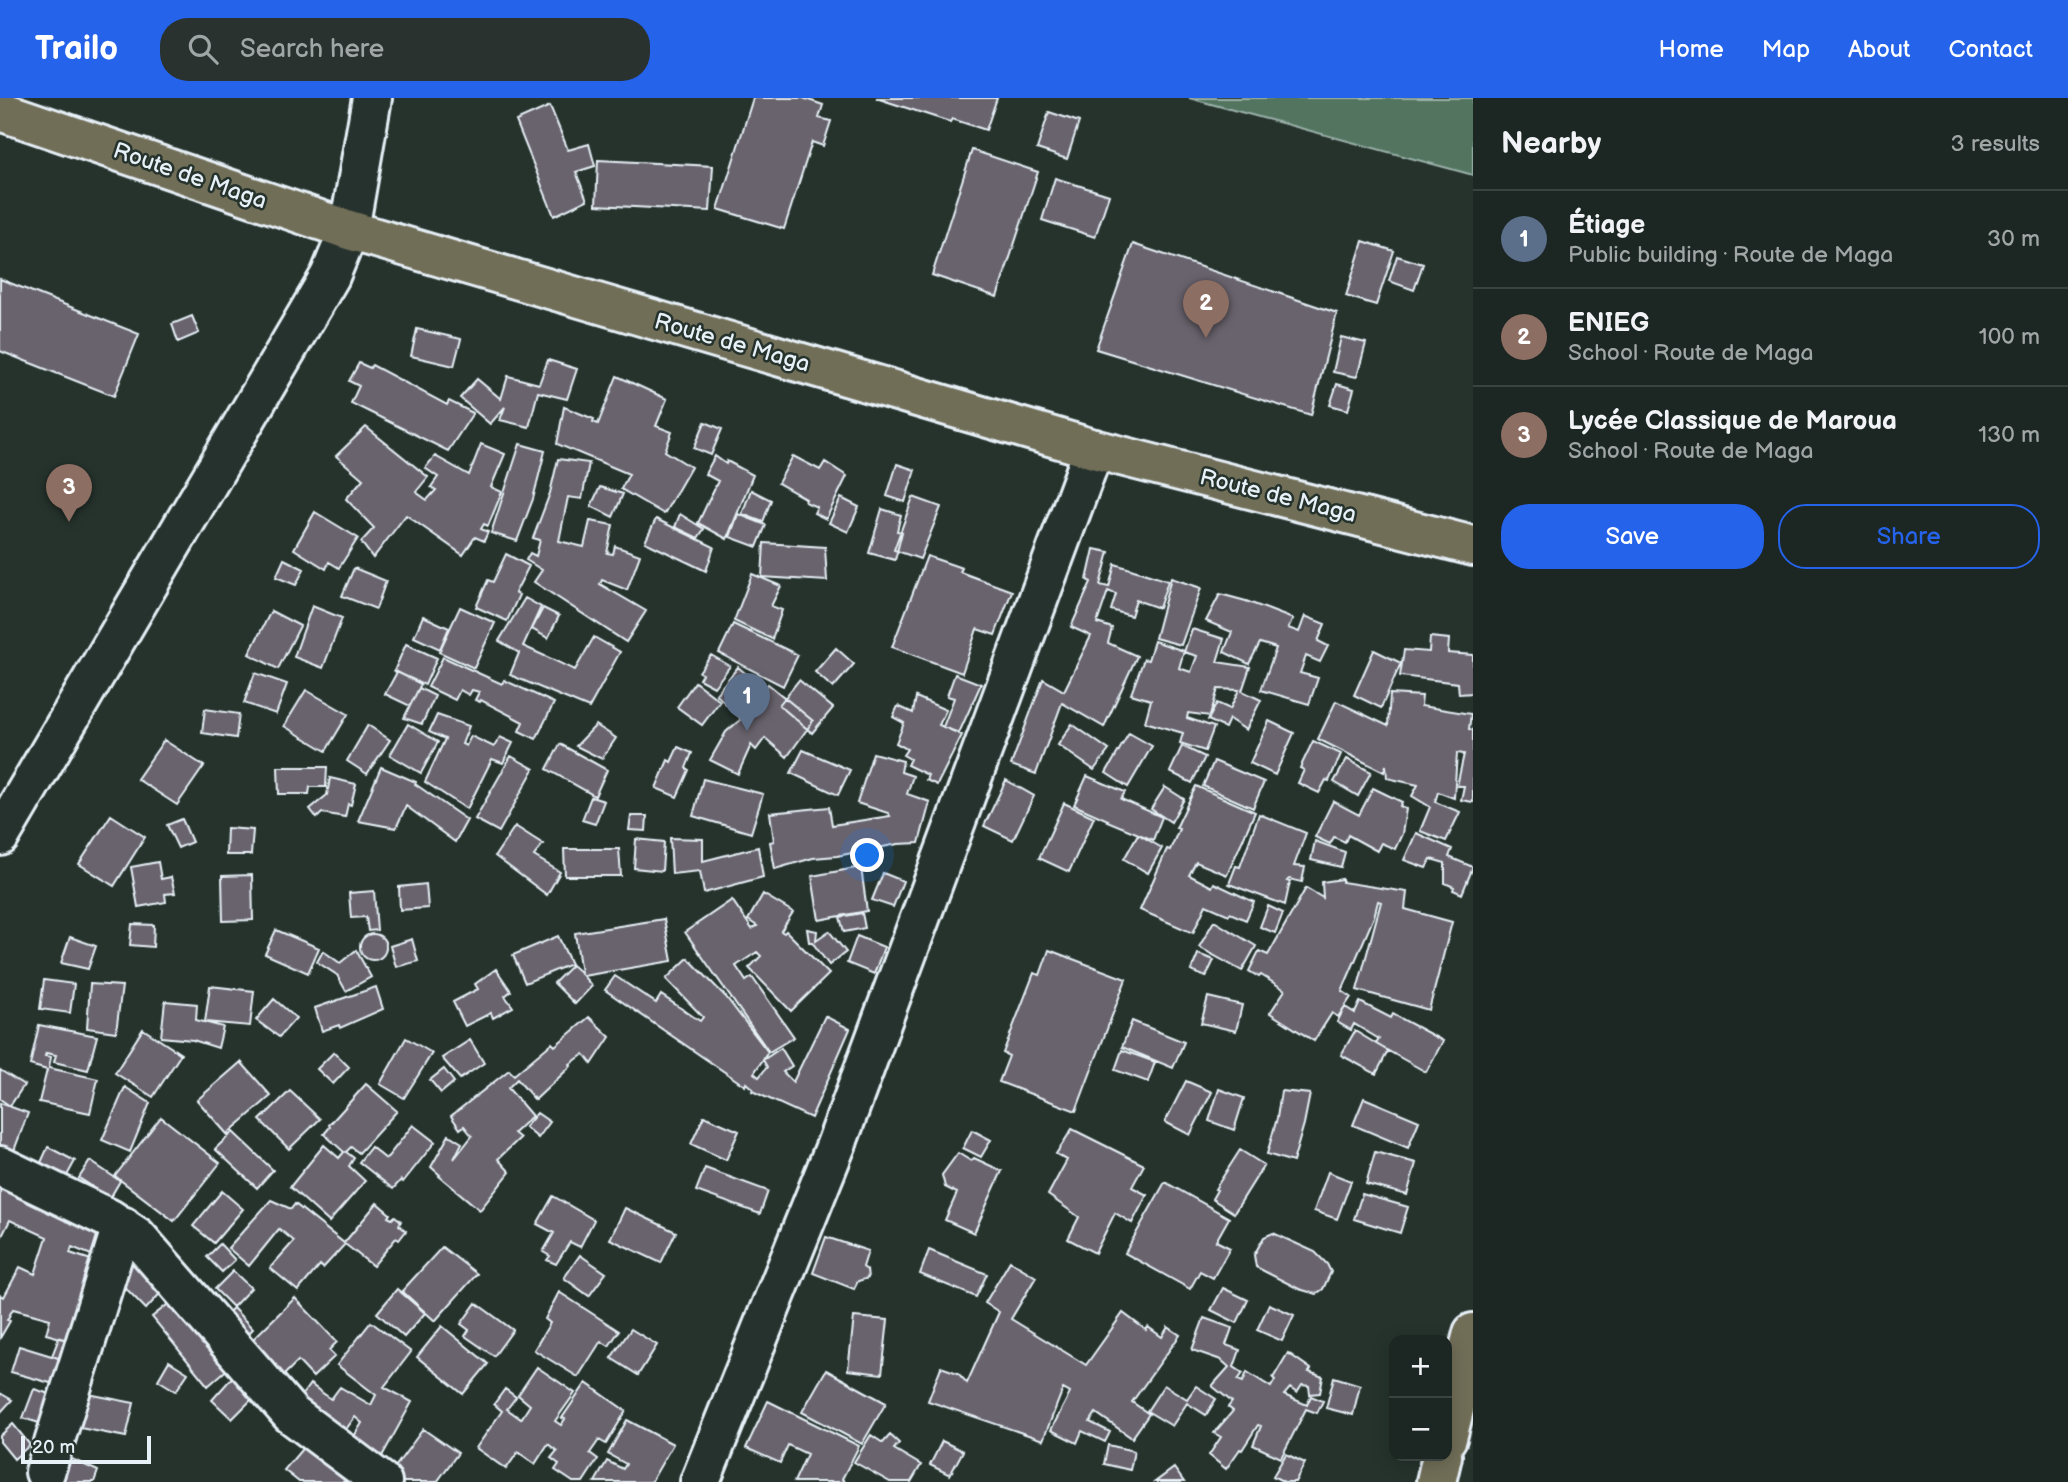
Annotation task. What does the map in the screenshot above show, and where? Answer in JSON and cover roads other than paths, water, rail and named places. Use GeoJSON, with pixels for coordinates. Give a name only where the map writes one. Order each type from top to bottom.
{"type":"FeatureCollection","features":[{"type":"Feature","properties":{"kind":"main road","name":"Route de Maga"},"geometry":{"type":"LineString","coordinates":[[0,111],[349,230],[1094,449],[1473,546]]}},
{"type":"Feature","properties":{"kind":"main road"},"geometry":{"type":"LineString","coordinates":[[1452,1418],[1473,1333]]}},
{"type":"Feature","properties":{"kind":"main road"},"geometry":{"type":"LineString","coordinates":[[1436,1482],[1441,1461]]}},
{"type":"Feature","properties":{"kind":"street"},"geometry":{"type":"LineString","coordinates":[[0,836],[330,276],[349,230],[372,98]]}},
{"type":"Feature","properties":{"kind":"street"},"geometry":{"type":"LineString","coordinates":[[700,1482],[835,1145],[1094,449]]}},
{"type":"Feature","properties":{"kind":"street"},"geometry":{"type":"LineString","coordinates":[[0,1166],[122,1226],[136,1237],[291,1414],[382,1482]]}},
{"type":"Feature","properties":{"kind":"street"},"geometry":{"type":"LineString","coordinates":[[45,1472],[122,1226]]}},
{"type":"Feature","properties":{"kind":"place","name":"ENIEG"},"geometry":{"type":"Point","coordinates":[1206,338]}},
{"type":"Feature","properties":{"kind":"place","name":"Lycée Classique de Maroua"},"geometry":{"type":"Point","coordinates":[69,522]}},
{"type":"Feature","properties":{"kind":"place","name":"Étiage"},"geometry":{"type":"Point","coordinates":[747,731]}}]}
